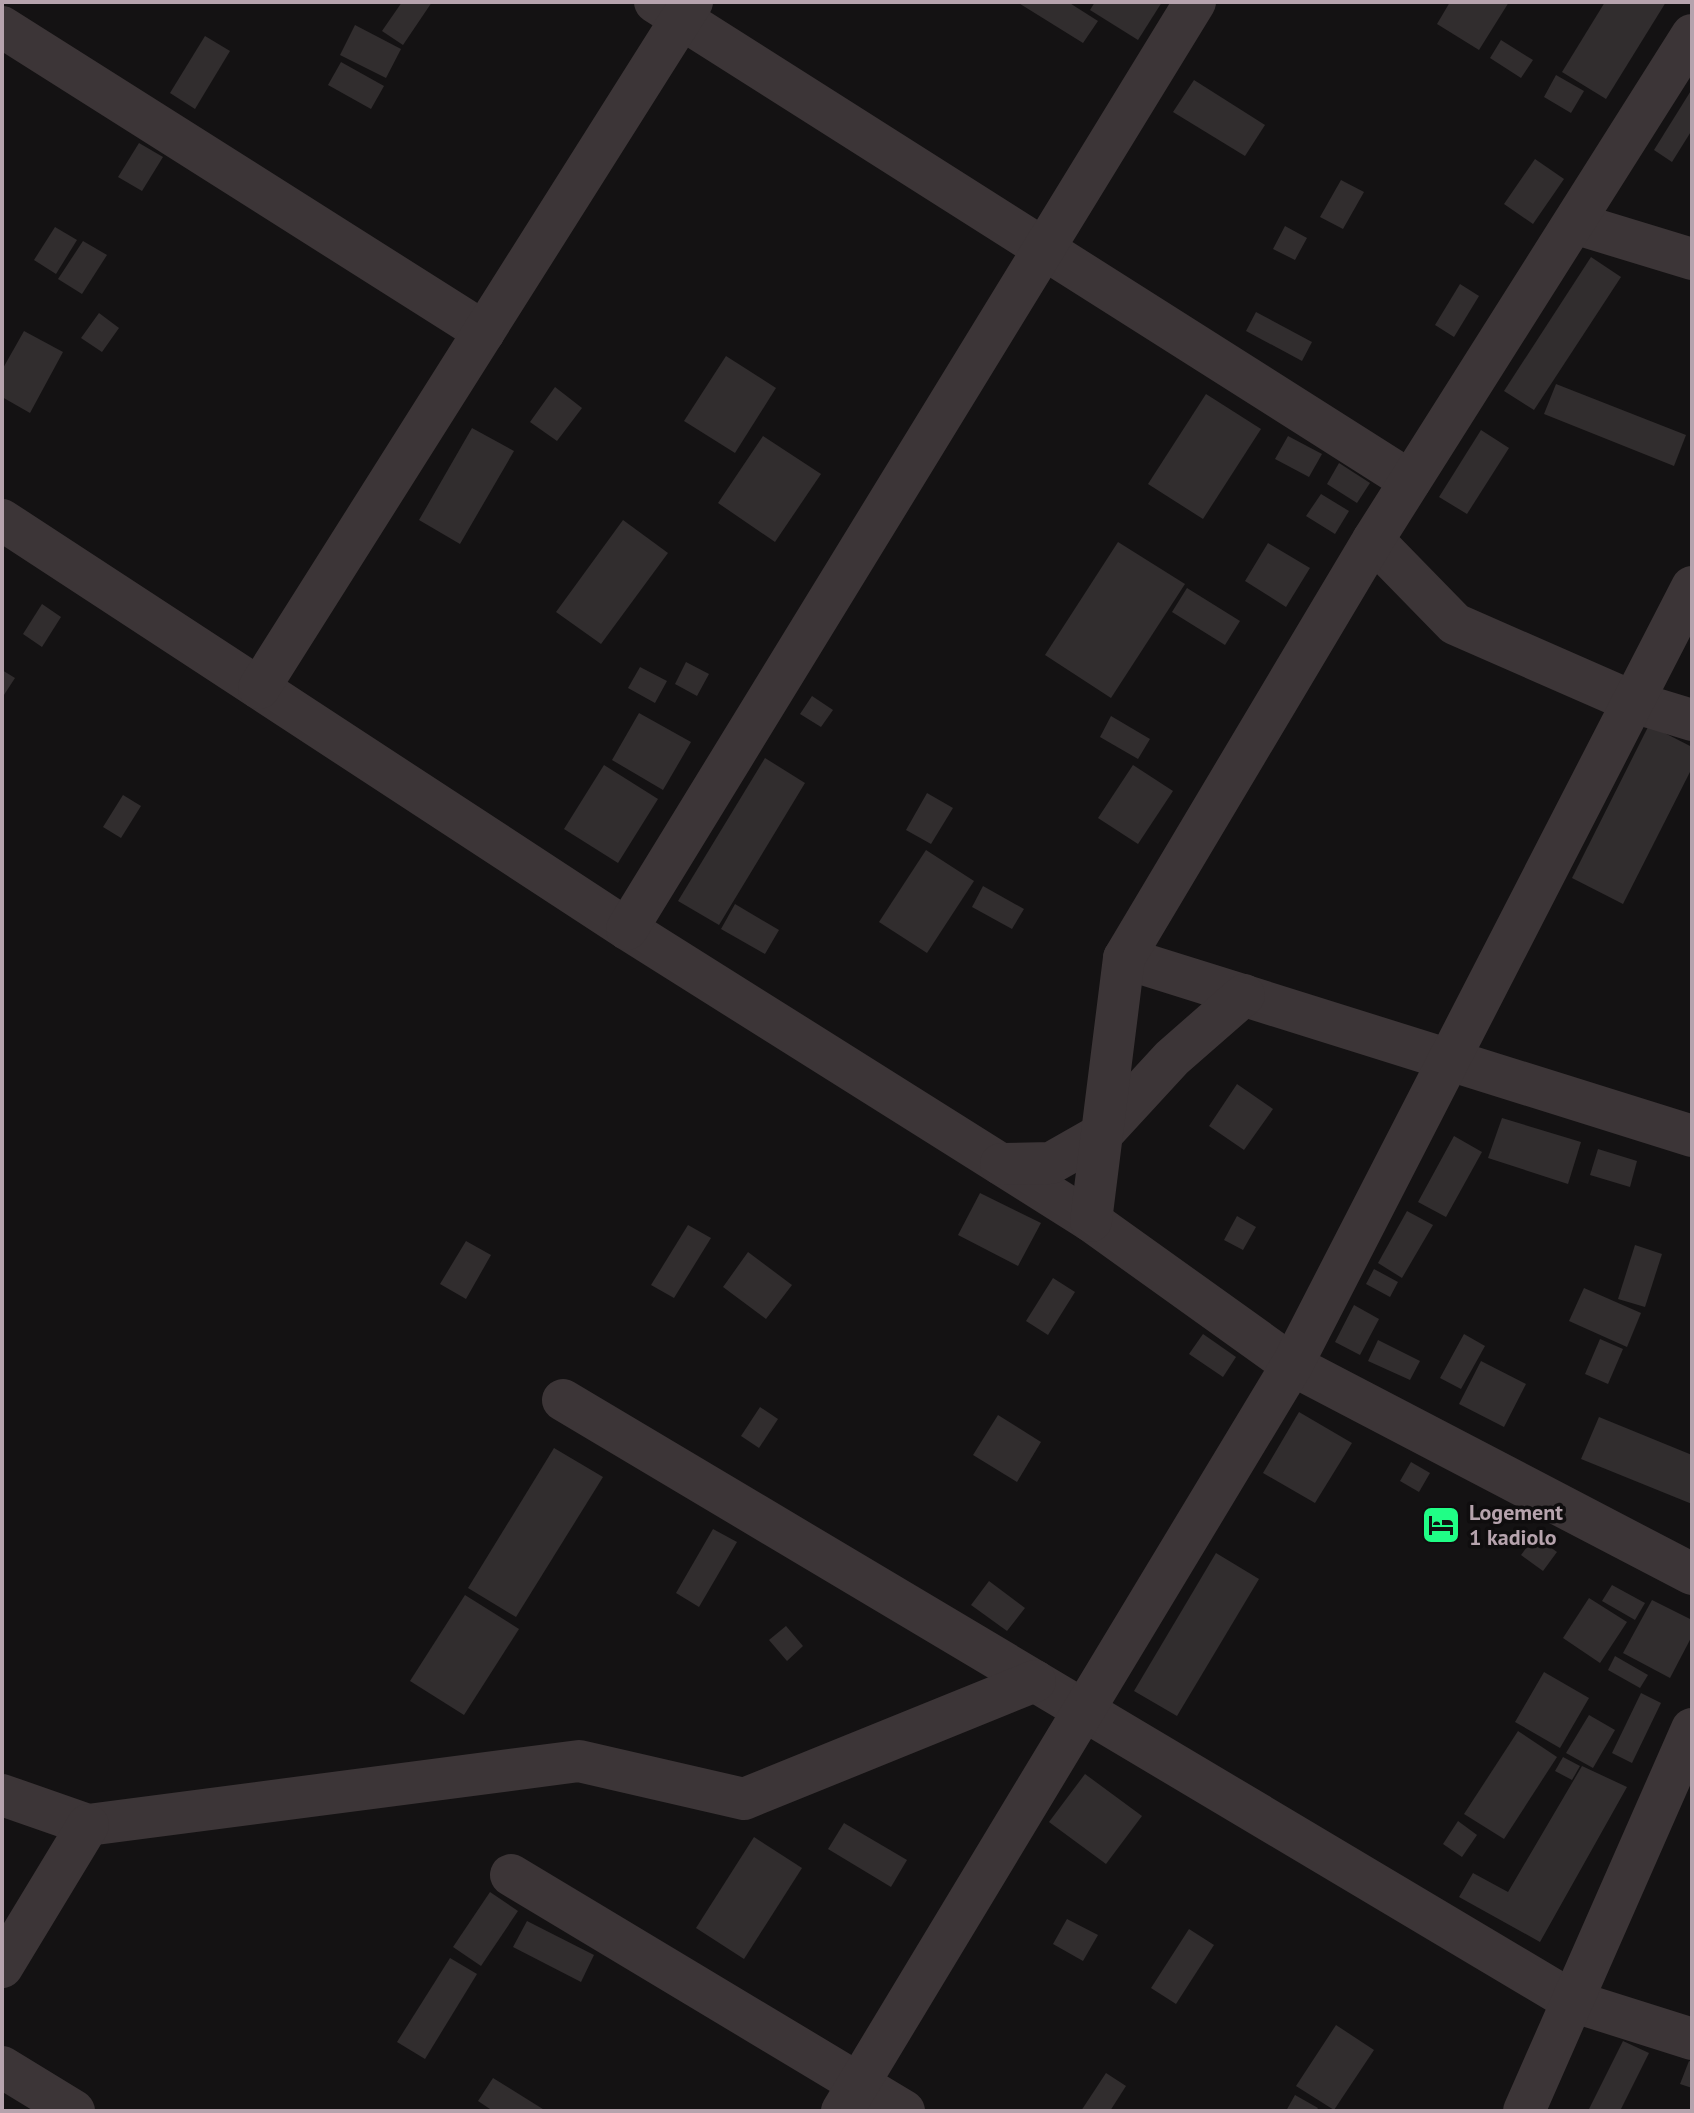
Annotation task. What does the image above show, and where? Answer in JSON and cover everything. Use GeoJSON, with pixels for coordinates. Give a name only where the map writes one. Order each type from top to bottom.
{"type":"FeatureCollection","features":[{"type":"Feature","properties":{"kind":"street"},"geometry":{"type":"LineString","coordinates":[[627,929],[1195,2]]}},
{"type":"Feature","properties":{"kind":"street"},"geometry":{"type":"LineString","coordinates":[[259,688],[484,332],[676,8],[1044,249],[1410,481]]}},
{"type":"Feature","properties":{"kind":"street"},"geometry":{"type":"LineString","coordinates":[[2,27],[484,332]]}},
{"type":"Feature","properties":{"kind":"street"},"geometry":{"type":"LineString","coordinates":[[1091,1221],[1124,958],[1373,540],[1692,35]]}},
{"type":"Feature","properties":{"kind":"street"},"geometry":{"type":"LineString","coordinates":[[1574,223],[1692,259]]}},
{"type":"Feature","properties":{"kind":"street"},"geometry":{"type":"LineString","coordinates":[[2,520],[627,929],[1091,1221],[1292,1365],[1692,1574]]}},
{"type":"Feature","properties":{"kind":"street"},"geometry":{"type":"LineString","coordinates":[[1373,540],[1455,624],[1633,702],[1692,720]]}},
{"type":"Feature","properties":{"kind":"street"},"geometry":{"type":"LineString","coordinates":[[850,2097],[1292,1365],[1692,587]]}},
{"type":"Feature","properties":{"kind":"street"},"geometry":{"type":"LineString","coordinates":[[1124,958],[1692,1136]]}},
{"type":"Feature","properties":{"kind":"street"},"geometry":{"type":"LineString","coordinates":[[1001,1164],[1051,1163],[1102,1134],[1172,1058],[1244,995]]}},
{"type":"Feature","properties":{"kind":"street"},"geometry":{"type":"LineString","coordinates":[[563,1400],[1572,2001],[1692,2039]]}},
{"type":"Feature","properties":{"kind":"street"},"geometry":{"type":"LineString","coordinates":[[2,1795],[88,1825],[579,1761],[744,1799],[1035,1681]]}},
{"type":"Feature","properties":{"kind":"street"},"geometry":{"type":"LineString","coordinates":[[1524,2111],[1692,1729]]}},
{"type":"Feature","properties":{"kind":"street"},"geometry":{"type":"LineString","coordinates":[[2,1967],[88,1825]]}},
{"type":"Feature","properties":{"kind":"street"},"geometry":{"type":"LineString","coordinates":[[511,1875],[850,2097],[904,2111]]}},
{"type":"Feature","properties":{"kind":"street"},"geometry":{"type":"LineString","coordinates":[[2,2067],[74,2111]]}},
{"type":"Feature","properties":{"kind":"building"},"geometry":{"type":"Polygon","coordinates":[[[402,2],[432,2],[403,45],[382,31],[402,2]]]}},
{"type":"Feature","properties":{"kind":"building"},"geometry":{"type":"Polygon","coordinates":[[[1017,2],[1068,2],[1098,21],[1083,43],[1017,2]]]}},
{"type":"Feature","properties":{"kind":"building"},"geometry":{"type":"Polygon","coordinates":[[[1095,2],[1162,2],[1138,40],[1090,10],[1095,2]]]}},
{"type":"Feature","properties":{"kind":"building"},"geometry":{"type":"Polygon","coordinates":[[[1450,2],[1509,2],[1479,50],[1437,24],[1450,2]]]}},
{"type":"Feature","properties":{"kind":"building"},"geometry":{"type":"Polygon","coordinates":[[[1605,2],[1666,2],[1606,99],[1562,72],[1605,2]]]}},
{"type":"Feature","properties":{"kind":"building"},"geometry":{"type":"Polygon","coordinates":[[[355,25],[401,49],[386,78],[340,55],[355,25]]]}},
{"type":"Feature","properties":{"kind":"building"},"geometry":{"type":"Polygon","coordinates":[[[205,36],[230,51],[195,109],[170,93],[205,36]]]}},
{"type":"Feature","properties":{"kind":"building"},"geometry":{"type":"Polygon","coordinates":[[[1501,40],[1533,60],[1521,78],[1490,58],[1501,40]]]}},
{"type":"Feature","properties":{"kind":"building"},"geometry":{"type":"Polygon","coordinates":[[[341,62],[384,86],[371,109],[328,85],[341,62]]]}},
{"type":"Feature","properties":{"kind":"building"},"geometry":{"type":"Polygon","coordinates":[[[1556,75],[1584,91],[1571,113],[1544,97],[1556,75]]]}},
{"type":"Feature","properties":{"kind":"building"},"geometry":{"type":"Polygon","coordinates":[[[1194,80],[1265,125],[1245,156],[1173,112],[1194,80]]]}},
{"type":"Feature","properties":{"kind":"building"},"geometry":{"type":"Polygon","coordinates":[[[1692,89],[1692,130],[1672,162],[1654,150],[1692,89]]]}},
{"type":"Feature","properties":{"kind":"building"},"geometry":{"type":"Polygon","coordinates":[[[139,143],[163,157],[142,191],[118,177],[139,143]]]}},
{"type":"Feature","properties":{"kind":"building"},"geometry":{"type":"Polygon","coordinates":[[[1535,159],[1564,179],[1533,224],[1504,204],[1535,159]]]}},
{"type":"Feature","properties":{"kind":"building"},"geometry":{"type":"Polygon","coordinates":[[[1341,180],[1364,192],[1343,229],[1320,217],[1341,180]]]}},
{"type":"Feature","properties":{"kind":"building"},"geometry":{"type":"Polygon","coordinates":[[[1285,226],[1307,238],[1295,260],[1273,249],[1285,226]]]}},
{"type":"Feature","properties":{"kind":"building"},"geometry":{"type":"Polygon","coordinates":[[[55,227],[77,240],[56,274],[34,260],[55,227]]]}},
{"type":"Feature","properties":{"kind":"building"},"geometry":{"type":"Polygon","coordinates":[[[83,241],[107,255],[82,294],[58,279],[83,241]]]}},
{"type":"Feature","properties":{"kind":"building"},"geometry":{"type":"Polygon","coordinates":[[[1591,257],[1621,277],[1534,410],[1504,391],[1591,257]]]}},
{"type":"Feature","properties":{"kind":"building"},"geometry":{"type":"Polygon","coordinates":[[[1460,284],[1479,296],[1454,337],[1435,325],[1460,284]]]}},
{"type":"Feature","properties":{"kind":"building"},"geometry":{"type":"Polygon","coordinates":[[[1256,312],[1312,342],[1302,361],[1246,331],[1256,312]]]}},
{"type":"Feature","properties":{"kind":"building"},"geometry":{"type":"Polygon","coordinates":[[[99,313],[119,328],[102,352],[81,338],[99,313]]]}},
{"type":"Feature","properties":{"kind":"building"},"geometry":{"type":"Polygon","coordinates":[[[24,331],[63,352],[30,413],[2,397],[2,370],[24,331]]]}},
{"type":"Feature","properties":{"kind":"building"},"geometry":{"type":"Polygon","coordinates":[[[726,356],[776,388],[735,453],[684,421],[726,356]]]}},
{"type":"Feature","properties":{"kind":"building"},"geometry":{"type":"Polygon","coordinates":[[[1556,384],[1686,435],[1674,466],[1544,414],[1556,384]]]}},
{"type":"Feature","properties":{"kind":"building"},"geometry":{"type":"Polygon","coordinates":[[[555,387],[582,408],[557,441],[530,422],[555,387]]]}},
{"type":"Feature","properties":{"kind":"building"},"geometry":{"type":"Polygon","coordinates":[[[1206,394],[1261,429],[1203,519],[1148,484],[1206,394]]]}},
{"type":"Feature","properties":{"kind":"building"},"geometry":{"type":"Polygon","coordinates":[[[472,428],[514,451],[460,544],[419,520],[472,428]]]}},
{"type":"Feature","properties":{"kind":"building"},"geometry":{"type":"Polygon","coordinates":[[[1481,430],[1509,448],[1467,514],[1439,497],[1481,430]]]}},
{"type":"Feature","properties":{"kind":"building"},"geometry":{"type":"Polygon","coordinates":[[[763,436],[821,474],[775,542],[718,503],[763,436]]]}},
{"type":"Feature","properties":{"kind":"building"},"geometry":{"type":"Polygon","coordinates":[[[1288,436],[1322,454],[1309,477],[1275,459],[1288,436]]]}},
{"type":"Feature","properties":{"kind":"building"},"geometry":{"type":"Polygon","coordinates":[[[1339,463],[1370,483],[1357,503],[1327,484],[1339,463]]]}},
{"type":"Feature","properties":{"kind":"building"},"geometry":{"type":"Polygon","coordinates":[[[1321,494],[1349,511],[1335,534],[1306,516],[1321,494]]]}},
{"type":"Feature","properties":{"kind":"building"},"geometry":{"type":"Polygon","coordinates":[[[623,520],[668,553],[601,644],[556,612],[623,520]]]}},
{"type":"Feature","properties":{"kind":"building"},"geometry":{"type":"Polygon","coordinates":[[[1118,542],[1185,584],[1111,698],[1045,655],[1118,542]]]}},
{"type":"Feature","properties":{"kind":"building"},"geometry":{"type":"Polygon","coordinates":[[[1268,543],[1310,568],[1286,607],[1245,581],[1268,543]]]}},
{"type":"Feature","properties":{"kind":"building"},"geometry":{"type":"Polygon","coordinates":[[[1187,588],[1240,621],[1225,645],[1172,612],[1187,588]]]}},
{"type":"Feature","properties":{"kind":"building"},"geometry":{"type":"Polygon","coordinates":[[[42,604],[61,617],[42,647],[23,634],[42,604]]]}},
{"type":"Feature","properties":{"kind":"building"},"geometry":{"type":"Polygon","coordinates":[[[686,662],[709,674],[697,696],[675,684],[686,662]]]}},
{"type":"Feature","properties":{"kind":"building"},"geometry":{"type":"Polygon","coordinates":[[[640,667],[667,681],[655,703],[628,688],[640,667]]]}},
{"type":"Feature","properties":{"kind":"building"},"geometry":{"type":"Polygon","coordinates":[[[2,670],[15,678],[2,698],[2,670]]]}},
{"type":"Feature","properties":{"kind":"building"},"geometry":{"type":"Polygon","coordinates":[[[812,696],[833,710],[821,727],[800,714],[812,696]]]}},
{"type":"Feature","properties":{"kind":"building"},"geometry":{"type":"Polygon","coordinates":[[[639,713],[691,742],[663,790],[612,760],[639,713]]]}},
{"type":"Feature","properties":{"kind":"building"},"geometry":{"type":"Polygon","coordinates":[[[1111,716],[1150,739],[1138,759],[1100,737],[1111,716]]]}},
{"type":"Feature","properties":{"kind":"building"},"geometry":{"type":"Polygon","coordinates":[[[1649,725],[1692,747],[1692,768],[1623,904],[1572,878],[1649,725]]]}},
{"type":"Feature","properties":{"kind":"building"},"geometry":{"type":"Polygon","coordinates":[[[765,758],[805,783],[719,925],[678,901],[765,758]]]}},
{"type":"Feature","properties":{"kind":"building"},"geometry":{"type":"Polygon","coordinates":[[[604,765],[658,799],[618,863],[564,829],[604,765]]]}},
{"type":"Feature","properties":{"kind":"building"},"geometry":{"type":"Polygon","coordinates":[[[1133,765],[1173,791],[1138,844],[1098,818],[1133,765]]]}},
{"type":"Feature","properties":{"kind":"building"},"geometry":{"type":"Polygon","coordinates":[[[927,793],[953,808],[931,844],[906,830],[927,793]]]}},
{"type":"Feature","properties":{"kind":"building"},"geometry":{"type":"Polygon","coordinates":[[[123,795],[141,806],[121,838],[103,827],[123,795]]]}},
{"type":"Feature","properties":{"kind":"building"},"geometry":{"type":"Polygon","coordinates":[[[926,850],[974,881],[927,953],[879,922],[926,850]]]}},
{"type":"Feature","properties":{"kind":"building"},"geometry":{"type":"Polygon","coordinates":[[[983,886],[1024,909],[1012,929],[972,907],[983,886]]]}},
{"type":"Feature","properties":{"kind":"building"},"geometry":{"type":"Polygon","coordinates":[[[735,904],[779,930],[765,954],[721,929],[735,904]]]}},
{"type":"Feature","properties":{"kind":"building"},"geometry":{"type":"Polygon","coordinates":[[[1237,1084],[1273,1109],[1244,1150],[1209,1126],[1237,1084]]]}},
{"type":"Feature","properties":{"kind":"building"},"geometry":{"type":"Polygon","coordinates":[[[1502,1118],[1581,1142],[1568,1184],[1488,1158],[1502,1118]]]}},
{"type":"Feature","properties":{"kind":"building"},"geometry":{"type":"Polygon","coordinates":[[[1454,1136],[1482,1152],[1446,1217],[1418,1202],[1454,1136]]]}},
{"type":"Feature","properties":{"kind":"building"},"geometry":{"type":"Polygon","coordinates":[[[1598,1149],[1637,1161],[1630,1187],[1590,1175],[1598,1149]]]}},
{"type":"Feature","properties":{"kind":"building"},"geometry":{"type":"Polygon","coordinates":[[[980,1193],[1041,1223],[1018,1266],[958,1235],[980,1193]]]}},
{"type":"Feature","properties":{"kind":"building"},"geometry":{"type":"Polygon","coordinates":[[[1407,1211],[1433,1225],[1402,1278],[1378,1263],[1407,1211]]]}},
{"type":"Feature","properties":{"kind":"building"},"geometry":{"type":"Polygon","coordinates":[[[1237,1216],[1256,1227],[1243,1250],[1224,1240],[1237,1216]]]}},
{"type":"Feature","properties":{"kind":"building"},"geometry":{"type":"Polygon","coordinates":[[[688,1225],[711,1238],[674,1298],[651,1285],[688,1225]]]}},
{"type":"Feature","properties":{"kind":"building"},"geometry":{"type":"Polygon","coordinates":[[[466,1241],[491,1255],[466,1299],[440,1284],[466,1241]]]}},
{"type":"Feature","properties":{"kind":"building"},"geometry":{"type":"Polygon","coordinates":[[[1635,1245],[1662,1254],[1645,1307],[1618,1299],[1635,1245]]]}},
{"type":"Feature","properties":{"kind":"building"},"geometry":{"type":"Polygon","coordinates":[[[748,1252],[792,1285],[766,1319],[723,1287],[748,1252]]]}},
{"type":"Feature","properties":{"kind":"building"},"geometry":{"type":"Polygon","coordinates":[[[1374,1269],[1398,1282],[1390,1297],[1366,1284],[1374,1269]]]}},
{"type":"Feature","properties":{"kind":"building"},"geometry":{"type":"Polygon","coordinates":[[[1053,1278],[1075,1292],[1048,1335],[1026,1321],[1053,1278]]]}},
{"type":"Feature","properties":{"kind":"building"},"geometry":{"type":"Polygon","coordinates":[[[1584,1288],[1641,1313],[1627,1347],[1569,1321],[1584,1288]]]}},
{"type":"Feature","properties":{"kind":"building"},"geometry":{"type":"Polygon","coordinates":[[[1354,1305],[1379,1319],[1360,1355],[1335,1342],[1354,1305]]]}},
{"type":"Feature","properties":{"kind":"building"},"geometry":{"type":"Polygon","coordinates":[[[1203,1334],[1236,1357],[1223,1377],[1189,1354],[1203,1334]]]}},
{"type":"Feature","properties":{"kind":"building"},"geometry":{"type":"Polygon","coordinates":[[[1464,1334],[1485,1346],[1461,1389],[1440,1378],[1464,1334]]]}},
{"type":"Feature","properties":{"kind":"building"},"geometry":{"type":"Polygon","coordinates":[[[1600,1339],[1623,1349],[1608,1384],[1585,1374],[1600,1339]]]}},
{"type":"Feature","properties":{"kind":"building"},"geometry":{"type":"Polygon","coordinates":[[[1378,1340],[1420,1361],[1410,1380],[1368,1361],[1378,1340]]]}},
{"type":"Feature","properties":{"kind":"building"},"geometry":{"type":"Polygon","coordinates":[[[1481,1361],[1526,1384],[1504,1427],[1459,1404],[1481,1361]]]}},
{"type":"Feature","properties":{"kind":"building"},"geometry":{"type":"Polygon","coordinates":[[[760,1407],[778,1419],[759,1448],[741,1436],[760,1407]]]}},
{"type":"Feature","properties":{"kind":"building"},"geometry":{"type":"Polygon","coordinates":[[[1299,1412],[1352,1443],[1315,1503],[1263,1473],[1299,1412]]]}},
{"type":"Feature","properties":{"kind":"building"},"geometry":{"type":"Polygon","coordinates":[[[998,1415],[1041,1442],[1017,1482],[973,1455],[998,1415]]]}},
{"type":"Feature","properties":{"kind":"building"},"geometry":{"type":"Polygon","coordinates":[[[1599,1417],[1692,1455],[1692,1504],[1581,1459],[1599,1417]]]}},
{"type":"Feature","properties":{"kind":"building"},"geometry":{"type":"Polygon","coordinates":[[[554,1448],[603,1477],[516,1617],[468,1588],[554,1448]]]}},
{"type":"Feature","properties":{"kind":"building"},"geometry":{"type":"Polygon","coordinates":[[[1411,1462],[1430,1473],[1419,1492],[1400,1481],[1411,1462]]]}},
{"type":"Feature","properties":{"kind":"building"},"geometry":{"type":"Polygon","coordinates":[[[713,1529],[737,1542],[699,1607],[676,1593],[713,1529]]]}},
{"type":"Feature","properties":{"kind":"building"},"geometry":{"type":"Polygon","coordinates":[[[1535,1536],[1557,1552],[1543,1571],[1521,1555],[1535,1536]]]}},
{"type":"Feature","properties":{"kind":"building"},"geometry":{"type":"Polygon","coordinates":[[[1216,1553],[1259,1579],[1177,1716],[1134,1691],[1216,1553]]]}},
{"type":"Feature","properties":{"kind":"building"},"geometry":{"type":"Polygon","coordinates":[[[989,1581],[1025,1608],[1007,1631],[971,1605],[989,1581]]]}},
{"type":"Feature","properties":{"kind":"building"},"geometry":{"type":"Polygon","coordinates":[[[1612,1585],[1645,1603],[1635,1620],[1602,1601],[1612,1585]]]}},
{"type":"Feature","properties":{"kind":"building"},"geometry":{"type":"Polygon","coordinates":[[[465,1595],[519,1629],[464,1715],[410,1681],[465,1595]]]}},
{"type":"Feature","properties":{"kind":"building"},"geometry":{"type":"Polygon","coordinates":[[[1589,1598],[1627,1622],[1600,1663],[1563,1638],[1589,1598]]]}},
{"type":"Feature","properties":{"kind":"building"},"geometry":{"type":"Polygon","coordinates":[[[1652,1600],[1692,1620],[1692,1636],[1670,1678],[1623,1653],[1652,1600]]]}},
{"type":"Feature","properties":{"kind":"building"},"geometry":{"type":"Polygon","coordinates":[[[786,1626],[803,1646],[787,1661],[769,1640],[786,1626]]]}},
{"type":"Feature","properties":{"kind":"building"},"geometry":{"type":"Polygon","coordinates":[[[1615,1656],[1648,1675],[1640,1688],[1608,1670],[1615,1656]]]}},
{"type":"Feature","properties":{"kind":"building"},"geometry":{"type":"Polygon","coordinates":[[[1544,1672],[1589,1698],[1560,1748],[1515,1722],[1544,1672]]]}},
{"type":"Feature","properties":{"kind":"building"},"geometry":{"type":"Polygon","coordinates":[[[1641,1693],[1661,1703],[1632,1763],[1612,1753],[1641,1693]]]}},
{"type":"Feature","properties":{"kind":"building"},"geometry":{"type":"Polygon","coordinates":[[[1589,1715],[1615,1730],[1593,1768],[1566,1753],[1589,1715]]]}},
{"type":"Feature","properties":{"kind":"building"},"geometry":{"type":"Polygon","coordinates":[[[1518,1731],[1557,1757],[1504,1839],[1464,1814],[1518,1731]]]}},
{"type":"Feature","properties":{"kind":"building"},"geometry":{"type":"Polygon","coordinates":[[[1563,1757],[1580,1766],[1572,1780],[1555,1771],[1563,1757]]]}},
{"type":"Feature","properties":{"kind":"building"},"geometry":{"type":"Polygon","coordinates":[[[1582,1766],[1627,1787],[1540,1942],[1459,1897],[1473,1873],[1508,1892],[1582,1766]]]}},
{"type":"Feature","properties":{"kind":"building"},"geometry":{"type":"Polygon","coordinates":[[[1085,1774],[1142,1816],[1106,1864],[1049,1822],[1085,1774]]]}},
{"type":"Feature","properties":{"kind":"building"},"geometry":{"type":"Polygon","coordinates":[[[1458,1821],[1477,1835],[1462,1857],[1443,1844],[1458,1821]]]}},
{"type":"Feature","properties":{"kind":"building"},"geometry":{"type":"Polygon","coordinates":[[[844,1823],[907,1860],[891,1887],[828,1849],[844,1823]]]}},
{"type":"Feature","properties":{"kind":"building"},"geometry":{"type":"Polygon","coordinates":[[[754,1837],[802,1868],[744,1959],[696,1928],[754,1837]]]}},
{"type":"Feature","properties":{"kind":"building"},"geometry":{"type":"Polygon","coordinates":[[[490,1892],[518,1911],[481,1966],[453,1947],[490,1892]]]}},
{"type":"Feature","properties":{"kind":"building"},"geometry":{"type":"Polygon","coordinates":[[[1067,1919],[1098,1935],[1083,1961],[1053,1944],[1067,1919]]]}},
{"type":"Feature","properties":{"kind":"building"},"geometry":{"type":"Polygon","coordinates":[[[527,1921],[594,1955],[581,1982],[513,1947],[527,1921]]]}},
{"type":"Feature","properties":{"kind":"building"},"geometry":{"type":"Polygon","coordinates":[[[1189,1929],[1214,1945],[1176,2004],[1151,1988],[1189,1929]]]}},
{"type":"Feature","properties":{"kind":"building"},"geometry":{"type":"Polygon","coordinates":[[[450,1958],[477,1974],[425,2059],[397,2042],[450,1958]]]}},
{"type":"Feature","properties":{"kind":"building"},"geometry":{"type":"Polygon","coordinates":[[[1336,2025],[1374,2050],[1334,2110],[1296,2086],[1336,2025]]]}},
{"type":"Feature","properties":{"kind":"building"},"geometry":{"type":"Polygon","coordinates":[[[1623,2041],[1649,2053],[1620,2111],[1588,2111],[1623,2041]]]}},
{"type":"Feature","properties":{"kind":"building"},"geometry":{"type":"Polygon","coordinates":[[[1689,2061],[1692,2062],[1692,2088],[1680,2084],[1689,2061]]]}},
{"type":"Feature","properties":{"kind":"building"},"geometry":{"type":"Polygon","coordinates":[[[1106,2073],[1126,2086],[1110,2111],[1081,2111],[1106,2073]]]}},
{"type":"Feature","properties":{"kind":"building"},"geometry":{"type":"Polygon","coordinates":[[[493,2078],[546,2111],[493,2111],[478,2101],[493,2078]]]}},
{"type":"Feature","properties":{"kind":"building"},"geometry":{"type":"Polygon","coordinates":[[[1295,2095],[1318,2108],[1316,2111],[1286,2111],[1295,2095]]]}},
{"type":"Feature","properties":{"kind":"place","name":"Logement 1 kadiolo"},"geometry":{"type":"Point","coordinates":[1441,1525]}}]}
